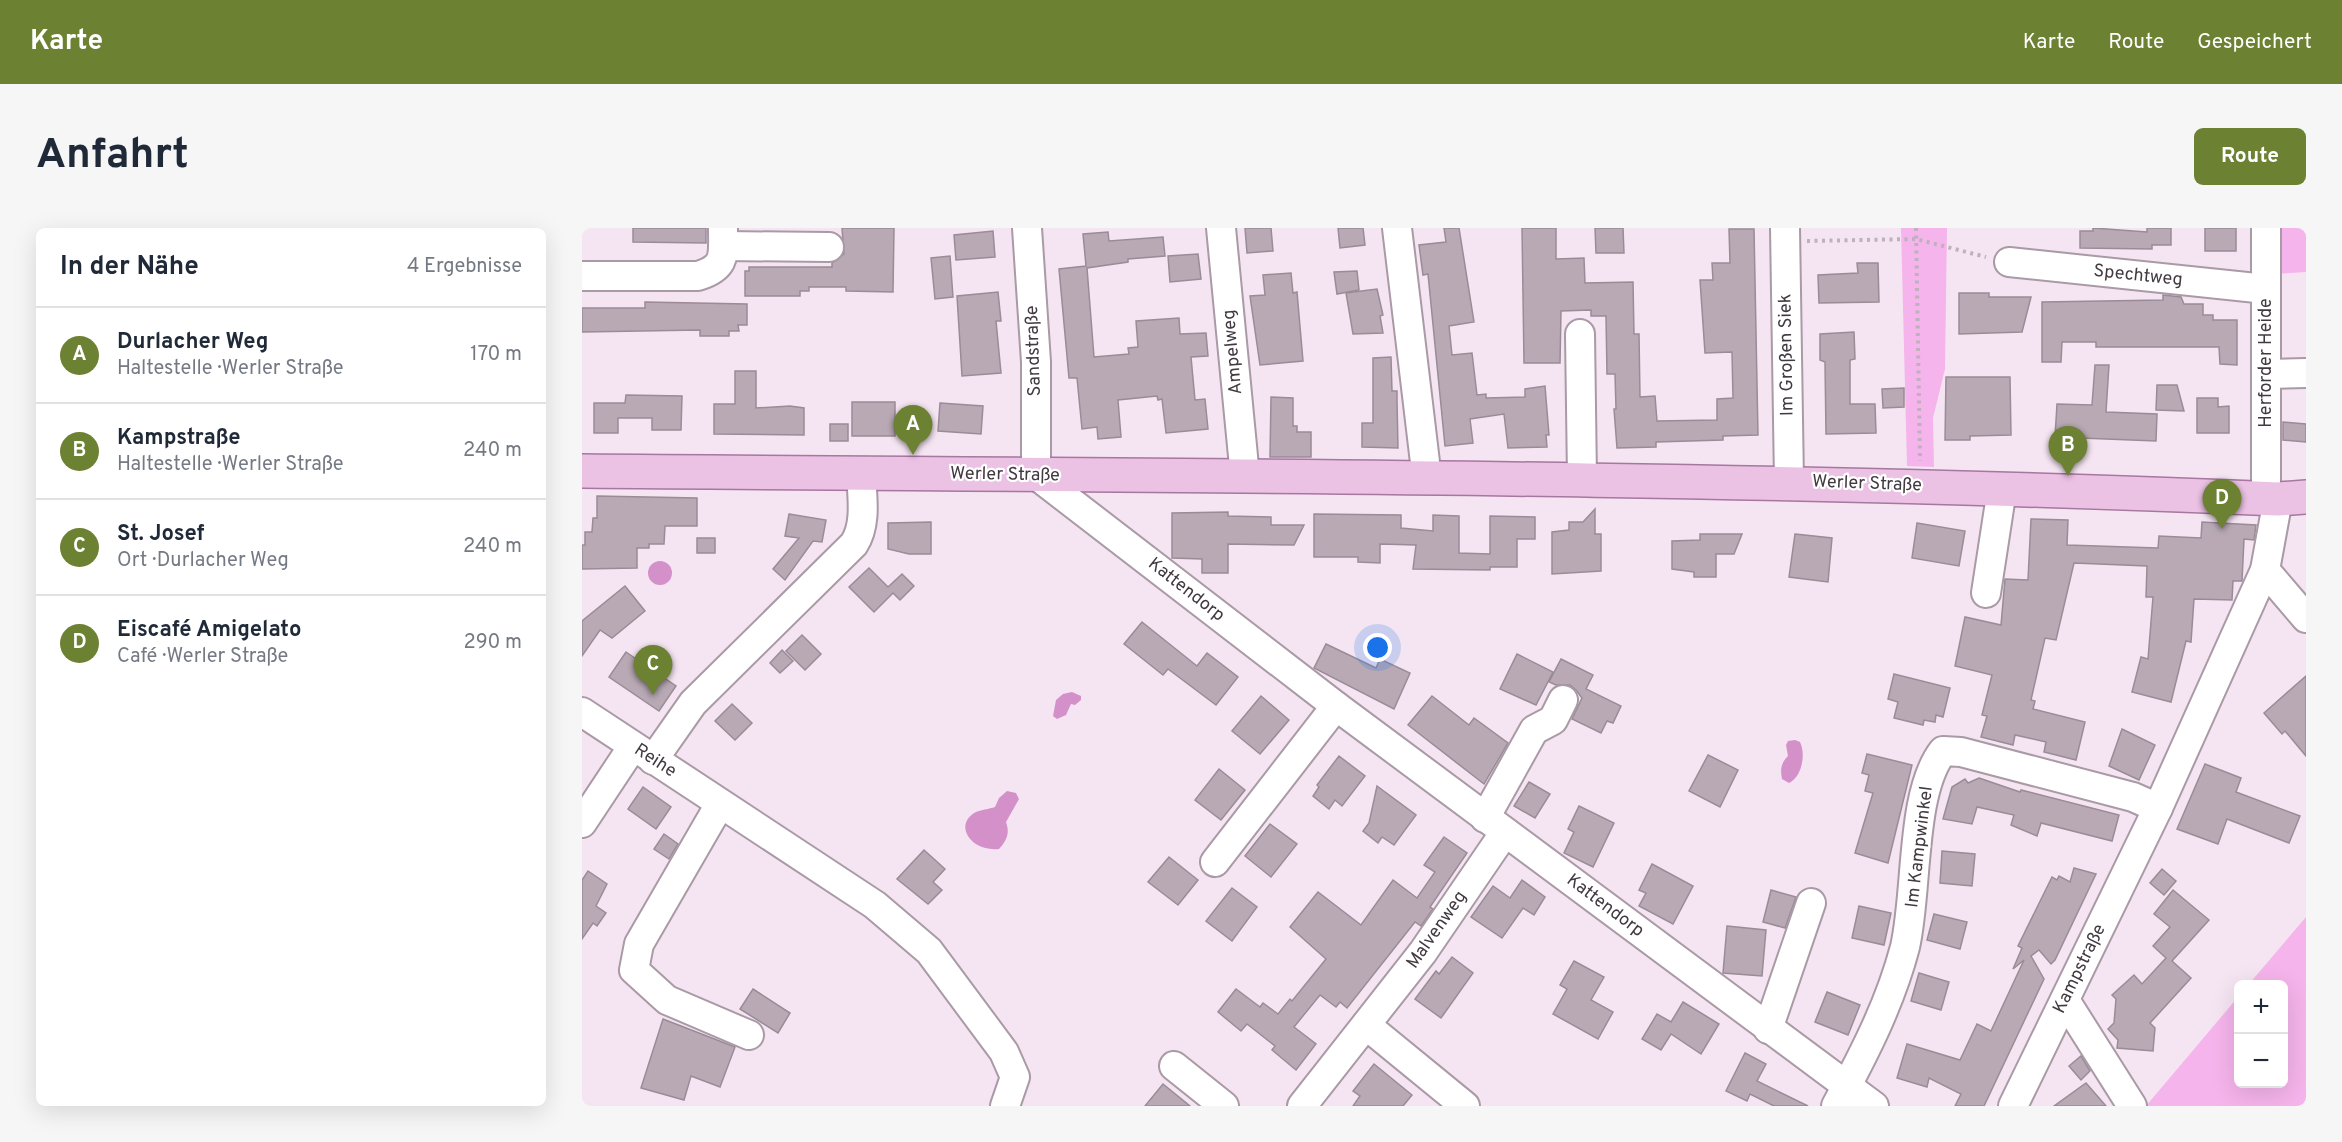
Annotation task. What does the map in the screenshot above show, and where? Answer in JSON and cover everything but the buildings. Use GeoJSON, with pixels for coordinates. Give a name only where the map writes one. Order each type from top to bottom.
{"type":"FeatureCollection","features":[{"type":"Feature","properties":{"kind":"main road","name":"Werler Straße"},"geometry":{"type":"LineString","coordinates":[[582,471],[1789,482],[2284,498]]}},
{"type":"Feature","properties":{"kind":"street","name":"Sandstraße"},"geometry":{"type":"LineString","coordinates":[[1027,228],[1036,362],[1036,475]]}},
{"type":"Feature","properties":{"kind":"street","name":"Ampelweg"},"geometry":{"type":"LineString","coordinates":[[1221,228],[1245,477]]}},
{"type":"Feature","properties":{"kind":"street"},"geometry":{"type":"LineString","coordinates":[[1396,228],[1427,479]]}},
{"type":"Feature","properties":{"kind":"street","name":"Herforder Heide"},"geometry":{"type":"LineString","coordinates":[[2266,228],[2266,374],[2284,498]]}},
{"type":"Feature","properties":{"kind":"street","name":"Im Großen Siek"},"geometry":{"type":"LineString","coordinates":[[1785,235],[1789,482]]}},
{"type":"Feature","properties":{"kind":"street"},"geometry":{"type":"LineString","coordinates":[[582,276],[698,276],[715,271],[723,259],[723,237],[829,247]]}},
{"type":"Feature","properties":{"kind":"street","name":"Spechtweg"},"geometry":{"type":"LineString","coordinates":[[2009,262],[2266,289]]}},
{"type":"Feature","properties":{"kind":"street"},"geometry":{"type":"LineString","coordinates":[[1580,334],[1582,479]]}},
{"type":"Feature","properties":{"kind":"street"},"geometry":{"type":"LineString","coordinates":[[2266,374],[2306,373]]}},
{"type":"Feature","properties":{"kind":"street"},"geometry":{"type":"LineString","coordinates":[[582,823],[643,753],[854,544],[860,535],[862,523],[861,474]]}},
{"type":"Feature","properties":{"kind":"street","name":"Kattendorp"},"geometry":{"type":"LineString","coordinates":[[1036,475],[1336,706],[1768,1029],[1841,1096],[1874,1106]]}},
{"type":"Feature","properties":{"kind":"street"},"geometry":{"type":"LineString","coordinates":[[1986,593],[2002,489]]}},
{"type":"Feature","properties":{"kind":"street","name":"Kampstraße"},"geometry":{"type":"LineString","coordinates":[[2013,1106],[2158,808],[2265,570],[2284,498]]}},
{"type":"Feature","properties":{"kind":"street"},"geometry":{"type":"LineString","coordinates":[[2265,570],[2306,618]]}},
{"type":"Feature","properties":{"kind":"street","name":"Malvenweg"},"geometry":{"type":"LineString","coordinates":[[1302,1106],[1423,952],[1495,825],[1534,730],[1553,720],[1563,700]]}},
{"type":"Feature","properties":{"kind":"street"},"geometry":{"type":"LineString","coordinates":[[1215,862],[1336,706]]}},
{"type":"Feature","properties":{"kind":"street","name":"Reihe"},"geometry":{"type":"LineString","coordinates":[[582,712],[875,905],[929,951],[1004,1052],[1015,1077],[1005,1106]]}},
{"type":"Feature","properties":{"kind":"street","name":"Im Kampwinkel"},"geometry":{"type":"LineString","coordinates":[[1841,1096],[1883,1014],[1897,974],[1914,899],[1922,809],[1932,765],[1943,751],[1961,752],[2133,797],[2158,808]]}},
{"type":"Feature","properties":{"kind":"street"},"geometry":{"type":"LineString","coordinates":[[724,807],[639,944],[634,970],[667,1000],[749,1035]]}},
{"type":"Feature","properties":{"kind":"street"},"geometry":{"type":"LineString","coordinates":[[1768,1029],[1811,903]]}},
{"type":"Feature","properties":{"kind":"street"},"geometry":{"type":"LineString","coordinates":[[2065,1000],[2132,1106]]}},
{"type":"Feature","properties":{"kind":"street"},"geometry":{"type":"LineString","coordinates":[[1366,1025],[1465,1106]]}},
{"type":"Feature","properties":{"kind":"street"},"geometry":{"type":"LineString","coordinates":[[1174,1066],[1224,1106]]}},
{"type":"Feature","properties":{"kind":"path"},"geometry":{"type":"LineString","coordinates":[[1916,228],[1920,486]]}},
{"type":"Feature","properties":{"kind":"path"},"geometry":{"type":"LineString","coordinates":[[1785,235],[1916,239],[2009,262]]}},
{"type":"Feature","properties":{"kind":"shaded area"},"geometry":{"type":"Polygon","coordinates":[[[1901,228],[1947,228],[1945,369],[1933,418],[1934,467],[1907,466],[1901,228]]]}},
{"type":"Feature","properties":{"kind":"shaded area"},"geometry":{"type":"Polygon","coordinates":[[[2275,228],[2306,228],[2306,272],[2274,274],[2275,228]]]}},
{"type":"Feature","properties":{"kind":"shaded area"},"geometry":{"type":"Polygon","coordinates":[[[660,561],[665,562],[671,568],[671,578],[665,584],[660,585],[655,584],[649,578],[648,573],[649,568],[655,562],[660,561]]]}},
{"type":"Feature","properties":{"kind":"shaded area"},"geometry":{"type":"Polygon","coordinates":[[[1072,692],[1081,696],[1081,700],[1075,705],[1071,704],[1066,715],[1057,719],[1053,716],[1056,700],[1063,694],[1072,692]]]}},
{"type":"Feature","properties":{"kind":"shaded area"},"geometry":{"type":"Polygon","coordinates":[[[1788,741],[1800,742],[1803,759],[1800,771],[1789,783],[1782,779],[1781,769],[1788,756],[1786,745],[1788,741]]]}},
{"type":"Feature","properties":{"kind":"shaded area"},"geometry":{"type":"Polygon","coordinates":[[[1007,791],[1016,793],[1019,799],[1006,822],[1008,833],[1006,839],[999,849],[989,849],[973,842],[966,830],[969,817],[976,812],[995,807],[999,798],[1007,791]]]}},
{"type":"Feature","properties":{"kind":"shaded area"},"geometry":{"type":"Polygon","coordinates":[[[2306,917],[2306,1106],[2146,1106],[2234,1002],[2234,1088],[2288,1088],[2288,980],[2252,980],[2306,917]]]}},
{"type":"Feature","properties":{"kind":"place","name":"Durlacher Weg"},"geometry":{"type":"Point","coordinates":[913,455]}},
{"type":"Feature","properties":{"kind":"place","name":"Kampstraße"},"geometry":{"type":"Point","coordinates":[2068,476]}},
{"type":"Feature","properties":{"kind":"place","name":"Eiscafé Amigelato"},"geometry":{"type":"Point","coordinates":[2222,529]}},
{"type":"Feature","properties":{"kind":"place","name":"St. Josef"},"geometry":{"type":"Point","coordinates":[653,695]}}]}
